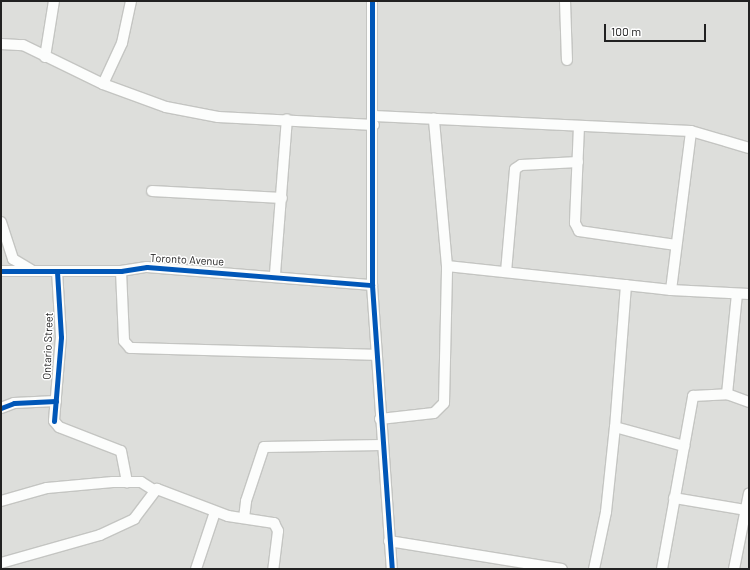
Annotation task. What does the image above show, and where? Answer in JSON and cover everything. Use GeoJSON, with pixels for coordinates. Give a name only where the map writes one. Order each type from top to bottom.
{"type":"FeatureCollection","features":[{"type":"Feature","properties":{"kind":"street"},"geometry":{"type":"LineString","coordinates":[[45,57],[54,1]]}},
{"type":"Feature","properties":{"kind":"street"},"geometry":{"type":"LineString","coordinates":[[103,84],[122,42],[131,1]]}},
{"type":"Feature","properties":{"kind":"street"},"geometry":{"type":"LineString","coordinates":[[372,1],[374,121],[372,284],[380,419],[392,569]]}},
{"type":"Feature","properties":{"kind":"street"},"geometry":{"type":"LineString","coordinates":[[564,1],[567,60]]}},
{"type":"Feature","properties":{"kind":"street"},"geometry":{"type":"LineString","coordinates":[[1,44],[16,43],[103,84],[166,107],[218,117],[374,121],[434,119],[691,131],[749,148]]}},
{"type":"Feature","properties":{"kind":"street"},"geometry":{"type":"LineString","coordinates":[[275,274],[287,119]]}},
{"type":"Feature","properties":{"kind":"street"},"geometry":{"type":"LineString","coordinates":[[380,419],[434,413],[443,409],[447,266],[434,119]]}},
{"type":"Feature","properties":{"kind":"street"},"geometry":{"type":"LineString","coordinates":[[579,126],[575,223],[579,231],[676,245]]}},
{"type":"Feature","properties":{"kind":"street"},"geometry":{"type":"LineString","coordinates":[[671,290],[691,131]]}},
{"type":"Feature","properties":{"kind":"street"},"geometry":{"type":"LineString","coordinates":[[506,272],[515,169],[521,165],[578,162]]}},
{"type":"Feature","properties":{"kind":"street"},"geometry":{"type":"LineString","coordinates":[[152,191],[282,198]]}},
{"type":"Feature","properties":{"kind":"street"},"geometry":{"type":"LineString","coordinates":[[1,222],[13,259],[36,272]]}},
{"type":"Feature","properties":{"kind":"street"},"geometry":{"type":"LineString","coordinates":[[447,266],[671,290],[749,294]]}},
{"type":"Feature","properties":{"kind":"street","name":"Toronto Avenue"},"geometry":{"type":"LineString","coordinates":[[1,271],[121,271],[147,267],[275,274],[372,284]]}},
{"type":"Feature","properties":{"kind":"street","name":"Ontario Street"},"geometry":{"type":"LineString","coordinates":[[57,271],[61,336],[54,421],[59,428],[121,451],[127,482]]}},
{"type":"Feature","properties":{"kind":"street"},"geometry":{"type":"LineString","coordinates":[[121,271],[124,341],[130,348],[376,354]]}},
{"type":"Feature","properties":{"kind":"street"},"geometry":{"type":"LineString","coordinates":[[594,569],[607,505],[615,427],[626,285]]}},
{"type":"Feature","properties":{"kind":"street"},"geometry":{"type":"LineString","coordinates":[[727,394],[737,294]]}},
{"type":"Feature","properties":{"kind":"street"},"geometry":{"type":"LineString","coordinates":[[662,569],[693,396],[727,394],[749,402]]}},
{"type":"Feature","properties":{"kind":"street"},"geometry":{"type":"LineString","coordinates":[[1,408],[14,404],[56,401]]}},
{"type":"Feature","properties":{"kind":"street"},"geometry":{"type":"LineString","coordinates":[[615,427],[684,446]]}},
{"type":"Feature","properties":{"kind":"street"},"geometry":{"type":"LineString","coordinates":[[244,518],[246,501],[264,447],[382,445]]}},
{"type":"Feature","properties":{"kind":"street"},"geometry":{"type":"LineString","coordinates":[[1,501],[47,488],[141,482],[154,490],[215,512],[276,526],[273,569]]}},
{"type":"Feature","properties":{"kind":"street"},"geometry":{"type":"LineString","coordinates":[[1,563],[100,535],[134,519],[154,490]]}},
{"type":"Feature","properties":{"kind":"street"},"geometry":{"type":"LineString","coordinates":[[734,569],[749,495]]}},
{"type":"Feature","properties":{"kind":"street"},"geometry":{"type":"LineString","coordinates":[[674,498],[746,510]]}},
{"type":"Feature","properties":{"kind":"street"},"geometry":{"type":"LineString","coordinates":[[196,569],[215,512]]}},
{"type":"Feature","properties":{"kind":"street"},"geometry":{"type":"LineString","coordinates":[[389,541],[519,564],[562,569]]}},
{"type":"Feature","properties":{"kind":"shaded area"},"geometry":{"type":"Polygon","coordinates":[[[1,1],[749,1],[749,569],[1,569],[1,1]]]}},
{"type":"Feature","properties":{"kind":"cycle path"},"geometry":{"type":"LineString","coordinates":[[372,1],[372,285],[392,569]]}},
{"type":"Feature","properties":{"kind":"cycle path"},"geometry":{"type":"LineString","coordinates":[[1,271],[121,271],[147,267],[372,285]]}},
{"type":"Feature","properties":{"kind":"cycle path"},"geometry":{"type":"LineString","coordinates":[[54,421],[61,337],[57,271]]}},
{"type":"Feature","properties":{"kind":"cycle path"},"geometry":{"type":"LineString","coordinates":[[1,408],[14,403],[56,401]]}}]}
